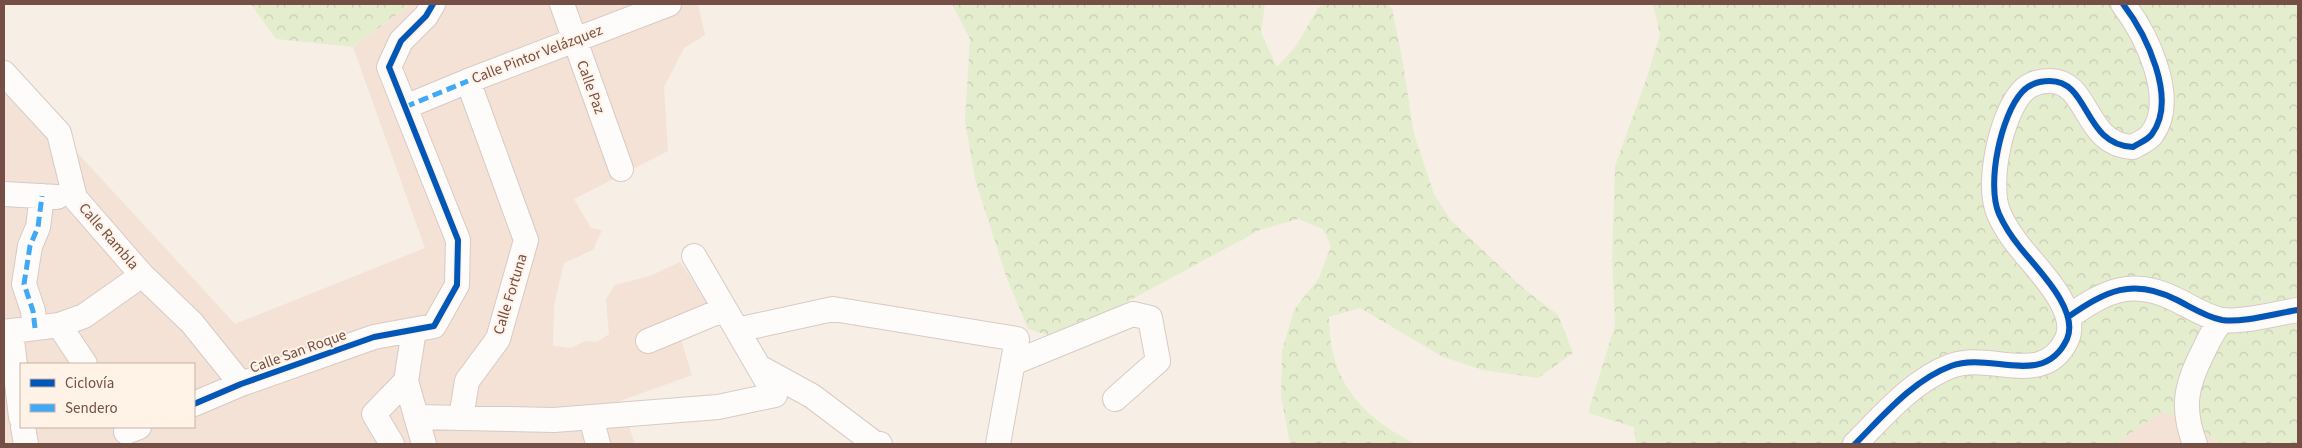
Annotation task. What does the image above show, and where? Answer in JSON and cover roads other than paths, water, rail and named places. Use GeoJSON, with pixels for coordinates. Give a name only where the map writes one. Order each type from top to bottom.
{"type":"FeatureCollection","features":[{"type":"Feature","properties":{"kind":"street","name":"Calle San Roque"},"geometry":{"type":"LineString","coordinates":[[195,404],[241,384],[374,337],[434,326],[457,285],[458,240],[389,67],[401,41],[426,16],[433,4]]}},
{"type":"Feature","properties":{"kind":"street","name":"Calle Paz"},"geometry":{"type":"LineString","coordinates":[[562,4],[621,169]]}},
{"type":"Feature","properties":{"kind":"street","name":"Calle Pintor Velázquez"},"geometry":{"type":"LineString","coordinates":[[405,107],[669,4]]}},
{"type":"Feature","properties":{"kind":"street"},"geometry":{"type":"LineString","coordinates":[[1855,444],[1899,400],[1936,373],[1952,365],[1982,362],[2026,367],[2049,362],[2059,352],[2068,338],[2068,317],[2062,303],[2045,275],[2018,246],[1998,212],[1994,178],[1997,155],[2003,132],[2018,99],[2023,91],[2040,81],[2052,80],[2062,83],[2073,91],[2097,129],[2115,144],[2133,147],[2152,135],[2163,108],[2159,80],[2153,58],[2132,15],[2123,4]]}},
{"type":"Feature","properties":{"kind":"street","name":"Calle Rambla"},"geometry":{"type":"LineString","coordinates":[[4,73],[59,133],[75,198],[142,275],[192,323],[241,384]]}},
{"type":"Feature","properties":{"kind":"street","name":"Calle Fortuna"},"geometry":{"type":"LineString","coordinates":[[461,418],[467,381],[498,339],[526,240],[468,81]]}},
{"type":"Feature","properties":{"kind":"street"},"geometry":{"type":"LineString","coordinates":[[4,194],[75,198]]}},
{"type":"Feature","properties":{"kind":"street"},"geometry":{"type":"LineString","coordinates":[[35,328],[33,311],[24,284],[30,246],[38,227],[42,196]]}},
{"type":"Feature","properties":{"kind":"street"},"geometry":{"type":"LineString","coordinates":[[416,417],[554,420],[591,418],[718,407],[775,394],[694,256]]}},
{"type":"Feature","properties":{"kind":"street"},"geometry":{"type":"LineString","coordinates":[[18,416],[6,331],[59,325],[84,316],[142,275]]}},
{"type":"Feature","properties":{"kind":"street"},"geometry":{"type":"LineString","coordinates":[[2068,317],[2094,299],[2117,289],[2133,288],[2163,293],[2200,312],[2223,320],[2298,310]]}},
{"type":"Feature","properties":{"kind":"street"},"geometry":{"type":"LineString","coordinates":[[737,330],[833,309],[1017,339],[998,444]]}},
{"type":"Feature","properties":{"kind":"street"},"geometry":{"type":"LineString","coordinates":[[648,341],[725,310]]}},
{"type":"Feature","properties":{"kind":"street"},"geometry":{"type":"LineString","coordinates":[[1013,364],[1133,314],[1150,318],[1158,361],[1115,399]]}},
{"type":"Feature","properties":{"kind":"street"},"geometry":{"type":"LineString","coordinates":[[2195,444],[2186,408],[2190,378],[2215,328],[2223,320]]}},
{"type":"Feature","properties":{"kind":"street"},"geometry":{"type":"LineString","coordinates":[[59,325],[84,363]]}},
{"type":"Feature","properties":{"kind":"street"},"geometry":{"type":"LineString","coordinates":[[414,330],[406,382],[424,444]]}},
{"type":"Feature","properties":{"kind":"street"},"geometry":{"type":"LineString","coordinates":[[759,367],[812,396],[873,442],[880,444]]}},
{"type":"Feature","properties":{"kind":"street"},"geometry":{"type":"LineString","coordinates":[[392,444],[374,414],[406,382]]}},
{"type":"Feature","properties":{"kind":"street"},"geometry":{"type":"LineString","coordinates":[[591,418],[598,444]]}},
{"type":"Feature","properties":{"kind":"street"},"geometry":{"type":"LineString","coordinates":[[21,428],[26,444]]}}]}
